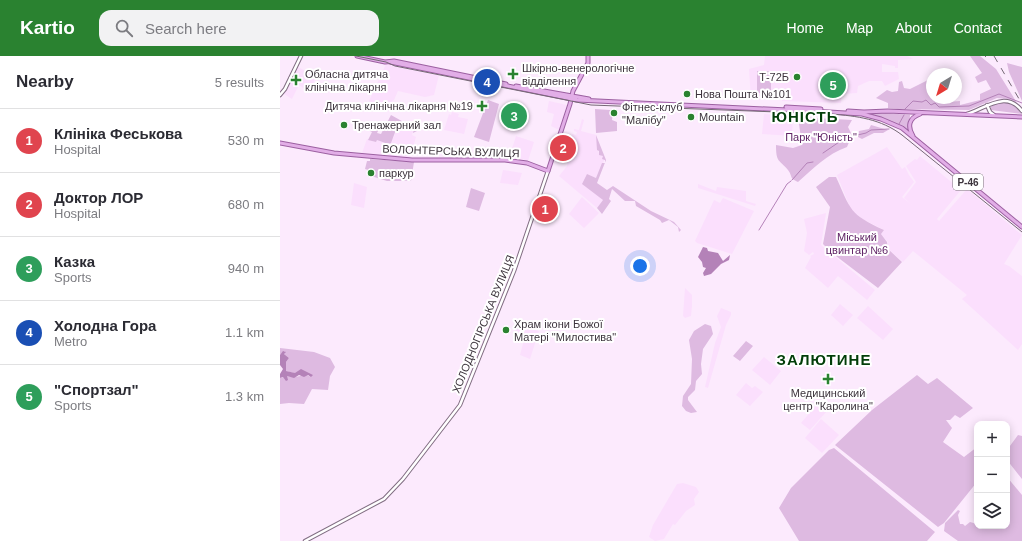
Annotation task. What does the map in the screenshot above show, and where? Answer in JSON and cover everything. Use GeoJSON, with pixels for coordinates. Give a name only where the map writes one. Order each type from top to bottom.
{"type":"FeatureCollection","features":[{"type":"Feature","properties":{"kind":"main road"},"geometry":{"type":"LineString","coordinates":[[280,95],[285,89],[301,56]]}},
{"type":"Feature","properties":{"kind":"main road"},"geometry":{"type":"LineString","coordinates":[[357,56],[588,99],[864,112],[1022,117]]}},
{"type":"Feature","properties":{"kind":"main road","name":"ХОЛОДНОГІРСЬКА ВУЛИЦЯ"},"geometry":{"type":"LineString","coordinates":[[305,541],[384,499],[403,479],[460,405],[514,271],[548,171],[573,90],[588,63],[588,56]]}},
{"type":"Feature","properties":{"kind":"main road","name":"Р-46"},"geometry":{"type":"LineString","coordinates":[[571,97],[854,113],[881,119],[908,131],[1022,227]]}},
{"type":"Feature","properties":{"kind":"main road"},"geometry":{"type":"LineString","coordinates":[[965,114],[998,100],[1015,105],[1022,111]]}},
{"type":"Feature","properties":{"kind":"main road"},"geometry":{"type":"LineString","coordinates":[[987,105],[990,112],[994,116]]}},
{"type":"Feature","properties":{"kind":"main road"},"geometry":{"type":"LineString","coordinates":[[854,113],[864,112]]}},
{"type":"Feature","properties":{"kind":"main road"},"geometry":{"type":"LineString","coordinates":[[908,131],[911,120],[922,113]]}},
{"type":"Feature","properties":{"kind":"main road","name":"ВОЛОНТЕРСЬКА ВУЛИЦЯ"},"geometry":{"type":"LineString","coordinates":[[280,143],[334,153],[412,160],[506,160],[527,163],[548,171]]}},
{"type":"Feature","properties":{"kind":"shaded area"},"geometry":{"type":"Polygon","coordinates":[[[765,56],[907,56],[913,59],[898,60],[898,68],[895,68],[895,66],[882,64],[882,72],[898,72],[899,79],[885,86],[882,81],[869,81],[858,86],[857,93],[842,94],[841,103],[782,101],[782,99],[751,100],[749,69],[764,65],[765,56]]]}},
{"type":"Feature","properties":{"kind":"shaded area"},"geometry":{"type":"Polygon","coordinates":[[[386,64],[439,75],[434,95],[425,97],[398,91],[394,100],[382,108],[369,101],[386,64]]]}},
{"type":"Feature","properties":{"kind":"shaded area"},"geometry":{"type":"Polygon","coordinates":[[[298,67],[316,77],[309,92],[299,85],[292,99],[284,94],[298,67]]]}},
{"type":"Feature","properties":{"kind":"shaded area"},"geometry":{"type":"Polygon","coordinates":[[[549,101],[567,105],[559,130],[551,126],[554,114],[547,112],[549,101]]]}},
{"type":"Feature","properties":{"kind":"shaded area"},"geometry":{"type":"Polygon","coordinates":[[[452,112],[459,114],[458,117],[468,119],[464,134],[444,130],[449,114],[451,115],[452,112]]]}},
{"type":"Feature","properties":{"kind":"shaded area"},"geometry":{"type":"Polygon","coordinates":[[[764,114],[793,116],[792,136],[762,134],[764,114]]]}},
{"type":"Feature","properties":{"kind":"shaded area"},"geometry":{"type":"Polygon","coordinates":[[[582,119],[584,120],[581,131],[596,135],[599,154],[605,159],[596,178],[587,174],[603,200],[597,208],[559,176],[567,166],[572,134],[576,135],[577,132],[574,131],[574,129],[579,130],[582,119]]]}},
{"type":"Feature","properties":{"kind":"shaded area"},"geometry":{"type":"Polygon","coordinates":[[[401,124],[414,129],[412,135],[416,137],[410,158],[362,153],[367,139],[375,142],[377,140],[388,144],[394,137],[397,127],[401,124]]]}},
{"type":"Feature","properties":{"kind":"shaded area"},"geometry":{"type":"Polygon","coordinates":[[[516,136],[534,142],[528,161],[510,155],[516,136]]]}},
{"type":"Feature","properties":{"kind":"shaded area"},"geometry":{"type":"Polygon","coordinates":[[[887,147],[902,169],[905,167],[914,182],[902,197],[912,205],[904,198],[916,182],[906,166],[915,159],[917,160],[920,156],[961,190],[937,219],[939,221],[967,189],[1022,235],[1004,264],[1022,276],[1022,344],[1018,350],[962,299],[967,295],[913,251],[903,262],[888,249],[888,242],[881,234],[884,230],[864,220],[851,210],[837,175],[887,147]]]}},
{"type":"Feature","properties":{"kind":"shaded area"},"geometry":{"type":"Polygon","coordinates":[[[503,170],[522,173],[518,185],[500,183],[503,170]]]}},
{"type":"Feature","properties":{"kind":"shaded area"},"geometry":{"type":"Polygon","coordinates":[[[354,183],[367,187],[364,208],[351,205],[354,183]]]}},
{"type":"Feature","properties":{"kind":"shaded area"},"geometry":{"type":"Polygon","coordinates":[[[698,184],[716,191],[717,187],[746,191],[746,201],[756,204],[755,206],[698,188],[698,184]]]}},
{"type":"Feature","properties":{"kind":"shaded area"},"geometry":{"type":"Polygon","coordinates":[[[582,197],[599,213],[584,228],[569,214],[582,197]]]}},
{"type":"Feature","properties":{"kind":"shaded area"},"geometry":{"type":"Polygon","coordinates":[[[723,198],[754,211],[732,254],[697,243],[695,241],[714,200],[720,203],[723,198]]]}},
{"type":"Feature","properties":{"kind":"shaded area"},"geometry":{"type":"Polygon","coordinates":[[[826,213],[821,245],[875,290],[867,300],[838,276],[828,288],[805,268],[811,257],[810,256],[814,254],[813,252],[809,255],[804,251],[807,233],[804,219],[826,213]]]}},
{"type":"Feature","properties":{"kind":"shaded area"},"geometry":{"type":"Polygon","coordinates":[[[703,247],[707,248],[708,251],[718,253],[723,261],[730,255],[729,260],[721,264],[711,274],[704,276],[703,273],[706,268],[703,267],[702,262],[698,257],[703,247]]]}},
{"type":"Feature","properties":{"kind":"shaded area"},"geometry":{"type":"Polygon","coordinates":[[[685,288],[692,295],[692,306],[691,316],[685,318],[683,316],[685,288]]]}},
{"type":"Feature","properties":{"kind":"shaded area"},"geometry":{"type":"Polygon","coordinates":[[[840,304],[853,315],[843,326],[831,315],[840,304]]]}},
{"type":"Feature","properties":{"kind":"shaded area"},"geometry":{"type":"Polygon","coordinates":[[[868,306],[893,329],[883,340],[857,318],[868,306]]]}},
{"type":"Feature","properties":{"kind":"shaded area"},"geometry":{"type":"Polygon","coordinates":[[[721,308],[731,312],[731,315],[726,325],[708,388],[705,387],[715,343],[721,327],[717,316],[721,308]]]}},
{"type":"Feature","properties":{"kind":"shaded area"},"geometry":{"type":"Polygon","coordinates":[[[518,324],[539,331],[530,359],[520,355],[524,340],[514,335],[518,324]]]}},
{"type":"Feature","properties":{"kind":"shaded area"},"geometry":{"type":"Polygon","coordinates":[[[283,351],[286,352],[284,354],[289,358],[286,362],[286,371],[295,373],[301,369],[313,375],[311,377],[308,375],[304,377],[299,375],[294,378],[287,376],[288,380],[286,381],[283,377],[280,378],[280,374],[283,369],[280,365],[280,355],[283,351]]]}},
{"type":"Feature","properties":{"kind":"shaded area"},"geometry":{"type":"Polygon","coordinates":[[[764,357],[781,371],[770,385],[752,370],[764,357]]]}},
{"type":"Feature","properties":{"kind":"shaded area"},"geometry":{"type":"Polygon","coordinates":[[[746,383],[752,388],[755,386],[763,392],[750,406],[736,395],[746,383]]]}},
{"type":"Feature","properties":{"kind":"shaded area"},"geometry":{"type":"Polygon","coordinates":[[[818,403],[827,411],[810,430],[801,423],[818,403]]]}},
{"type":"Feature","properties":{"kind":"shaded area"},"geometry":{"type":"Polygon","coordinates":[[[821,419],[839,435],[822,453],[805,438],[821,419]]]}},
{"type":"Feature","properties":{"kind":"shaded area"},"geometry":{"type":"Polygon","coordinates":[[[683,483],[696,487],[699,492],[694,499],[695,505],[686,511],[675,525],[673,524],[664,539],[655,541],[649,537],[653,525],[677,484],[683,483]]]}},
{"type":"Feature","properties":{"kind":"green space"},"geometry":{"type":"Polygon","coordinates":[[[970,56],[980,56],[996,69],[1019,106],[1007,99],[997,98],[969,110],[898,109],[888,108],[888,103],[876,98],[887,90],[892,92],[898,91],[899,82],[902,81],[904,88],[910,89],[926,81],[926,104],[960,105],[980,100],[980,94],[991,89],[986,80],[978,83],[975,77],[982,73],[970,56]]]}},
{"type":"Feature","properties":{"kind":"green space"},"geometry":{"type":"Polygon","coordinates":[[[1007,63],[1022,67],[1022,101],[1009,72],[1007,63]]]}},
{"type":"Feature","properties":{"kind":"green space"},"geometry":{"type":"Polygon","coordinates":[[[757,71],[771,71],[771,93],[757,93],[757,71]]]}},
{"type":"Feature","properties":{"kind":"green space"},"geometry":{"type":"Polygon","coordinates":[[[488,100],[499,104],[489,142],[474,137],[488,100]]]}},
{"type":"Feature","properties":{"kind":"green space"},"geometry":{"type":"Polygon","coordinates":[[[995,102],[1014,105],[1018,107],[1022,114],[991,110],[991,107],[995,102]]]}},
{"type":"Feature","properties":{"kind":"green space"},"geometry":{"type":"Polygon","coordinates":[[[595,109],[610,110],[613,112],[612,120],[617,122],[617,131],[596,133],[595,109]]]}},
{"type":"Feature","properties":{"kind":"green space"},"geometry":{"type":"Polygon","coordinates":[[[886,113],[910,115],[909,131],[886,119],[868,114],[886,113]]]}},
{"type":"Feature","properties":{"kind":"green space"},"geometry":{"type":"Polygon","coordinates":[[[391,115],[416,129],[417,131],[413,133],[414,129],[401,124],[397,127],[391,143],[388,144],[377,140],[376,142],[368,140],[372,132],[370,131],[371,128],[379,129],[377,133],[381,134],[391,115]]]}},
{"type":"Feature","properties":{"kind":"green space","name":"Парк \"Юність\""},"geometry":{"type":"Polygon","coordinates":[[[798,117],[852,120],[848,127],[852,135],[847,147],[827,158],[798,182],[792,178],[788,170],[777,158],[776,145],[793,148],[802,145],[798,117]]]}},
{"type":"Feature","properties":{"kind":"green space"},"geometry":{"type":"Polygon","coordinates":[[[871,125],[888,130],[883,133],[874,133],[862,139],[858,137],[859,131],[869,129],[871,125]]]}},
{"type":"Feature","properties":{"kind":"green space"},"geometry":{"type":"Polygon","coordinates":[[[596,135],[606,160],[605,163],[605,160],[602,159],[603,156],[599,155],[599,151],[597,150],[596,135]]]}},
{"type":"Feature","properties":{"kind":"green space"},"geometry":{"type":"Polygon","coordinates":[[[370,159],[414,162],[411,181],[387,181],[368,175],[368,170],[365,169],[367,161],[370,161],[370,159]]]}},
{"type":"Feature","properties":{"kind":"green space"},"geometry":{"type":"Polygon","coordinates":[[[602,163],[605,163],[597,183],[607,190],[613,186],[651,211],[674,222],[681,230],[679,232],[678,227],[669,220],[662,223],[660,220],[636,206],[635,201],[625,201],[612,189],[609,199],[611,201],[602,214],[597,208],[603,200],[582,184],[587,174],[596,178],[602,163]]]}},
{"type":"Feature","properties":{"kind":"green space","name":"Міський цвинтар №6"},"geometry":{"type":"Polygon","coordinates":[[[829,177],[836,177],[852,210],[857,215],[884,230],[881,234],[887,242],[888,249],[902,262],[878,288],[832,253],[823,244],[830,207],[816,187],[829,177]]]}},
{"type":"Feature","properties":{"kind":"green space"},"geometry":{"type":"Polygon","coordinates":[[[471,188],[485,193],[479,211],[466,207],[471,188]]]}},
{"type":"Feature","properties":{"kind":"green space"},"geometry":{"type":"Polygon","coordinates":[[[705,324],[711,326],[713,334],[703,349],[701,364],[702,374],[696,381],[695,390],[688,397],[688,400],[697,412],[691,413],[686,411],[682,406],[683,396],[691,384],[692,359],[689,340],[694,331],[705,324]]]}},
{"type":"Feature","properties":{"kind":"green space"},"geometry":{"type":"Polygon","coordinates":[[[746,341],[753,346],[740,361],[733,356],[746,341]]]}},
{"type":"Feature","properties":{"kind":"green space"},"geometry":{"type":"Polygon","coordinates":[[[280,348],[314,352],[330,358],[335,367],[330,376],[328,390],[312,389],[304,404],[280,404],[280,378],[284,377],[286,379],[287,376],[294,377],[307,375],[311,377],[307,373],[285,371],[286,362],[289,358],[284,354],[285,351],[280,355],[280,348]]]}},
{"type":"Feature","properties":{"kind":"green space"},"geometry":{"type":"Polygon","coordinates":[[[917,375],[928,384],[937,378],[973,408],[960,418],[955,415],[950,420],[946,420],[952,428],[943,442],[964,457],[974,449],[974,486],[944,523],[938,527],[835,445],[872,410],[917,375]]]}},
{"type":"Feature","properties":{"kind":"green space"},"geometry":{"type":"Polygon","coordinates":[[[1018,435],[1022,436],[1022,479],[1010,464],[1010,446],[1018,435]]]}},
{"type":"Feature","properties":{"kind":"green space"},"geometry":{"type":"Polygon","coordinates":[[[834,448],[935,532],[927,541],[799,541],[779,508],[791,488],[829,450],[834,448]]]}},
{"type":"Feature","properties":{"kind":"green space"},"geometry":{"type":"Polygon","coordinates":[[[1010,481],[1022,495],[1022,541],[958,541],[944,531],[945,523],[958,510],[960,511],[958,515],[960,524],[965,526],[970,522],[974,523],[974,529],[1010,529],[1010,481]]]}},
{"type":"Feature","properties":{"kind":"waterway"},"geometry":{"type":"LineString","coordinates":[[905,109],[913,101],[922,102],[926,100],[931,105],[935,103],[939,107],[969,106],[999,94],[1022,103]]}},
{"type":"Feature","properties":{"kind":"waterway"},"geometry":{"type":"LineString","coordinates":[[899,124],[904,115]]}},
{"type":"Feature","properties":{"kind":"waterway"},"geometry":{"type":"LineString","coordinates":[[823,153],[845,138],[866,133],[871,130],[889,129]]}},
{"type":"Feature","properties":{"kind":"waterway"},"geometry":{"type":"LineString","coordinates":[[792,180],[807,163],[813,162]]}},
{"type":"Feature","properties":{"kind":"waterway"},"geometry":{"type":"LineString","coordinates":[[759,230],[787,184],[791,181]]}},
{"type":"Feature","properties":{"kind":"tram line"},"geometry":{"type":"LineString","coordinates":[[356,56],[386,62],[395,66],[591,105],[831,114],[868,119],[886,125],[902,135],[1022,232]]}},
{"type":"Feature","properties":{"kind":"railway"},"geometry":{"type":"LineString","coordinates":[[994,56],[1022,104]]}},
{"type":"Feature","properties":{"kind":"place","name":"Шкірно-венерологічне відділення"},"geometry":{"type":"Point","coordinates":[513,74]}},
{"type":"Feature","properties":{"kind":"place","name":"Т-72Б"},"geometry":{"type":"Point","coordinates":[797,77]}},
{"type":"Feature","properties":{"kind":"place","name":"Обласна дитяча клінічна лікарня"},"geometry":{"type":"Point","coordinates":[296,80]}},
{"type":"Feature","properties":{"kind":"place","name":"Холодна Гора"},"geometry":{"type":"Point","coordinates":[487,82]}},
{"type":"Feature","properties":{"kind":"place","name":"\"Спортзал\""},"geometry":{"type":"Point","coordinates":[833,85]}},
{"type":"Feature","properties":{"kind":"place","name":"Нова Пошта №101"},"geometry":{"type":"Point","coordinates":[687,94]}},
{"type":"Feature","properties":{"kind":"place","name":"Дитяча клінічна лікарня №19"},"geometry":{"type":"Point","coordinates":[482,106]}},
{"type":"Feature","properties":{"kind":"place","name":"Фітнес-клуб \"Малібу\""},"geometry":{"type":"Point","coordinates":[614,113]}},
{"type":"Feature","properties":{"kind":"place","name":"Казка"},"geometry":{"type":"Point","coordinates":[514,116]}},
{"type":"Feature","properties":{"kind":"place","name":"Mountain"},"geometry":{"type":"Point","coordinates":[691,117]}},
{"type":"Feature","properties":{"kind":"place","name":"Тренажерний зал"},"geometry":{"type":"Point","coordinates":[344,125]}},
{"type":"Feature","properties":{"kind":"place","name":"Доктор ЛОР"},"geometry":{"type":"Point","coordinates":[563,148]}},
{"type":"Feature","properties":{"kind":"place","name":"паркур"},"geometry":{"type":"Point","coordinates":[371,173]}},
{"type":"Feature","properties":{"kind":"place","name":"Клініка Феськова"},"geometry":{"type":"Point","coordinates":[545,209]}},
{"type":"Feature","properties":{"kind":"place","name":"Храм ікони Божої Матері \"Милостива\""},"geometry":{"type":"Point","coordinates":[506,330]}},
{"type":"Feature","properties":{"kind":"place","name":"Медицинський центр \"Каролина\""},"geometry":{"type":"Point","coordinates":[828,379]}},
{"type":"Feature","properties":{"kind":"district","name":"ЮНІСТЬ"},"geometry":{"type":"Point","coordinates":[805,117]}},
{"type":"Feature","properties":{"kind":"district","name":"ЗАЛЮТИНЕ"},"geometry":{"type":"Point","coordinates":[824,360]}}]}
